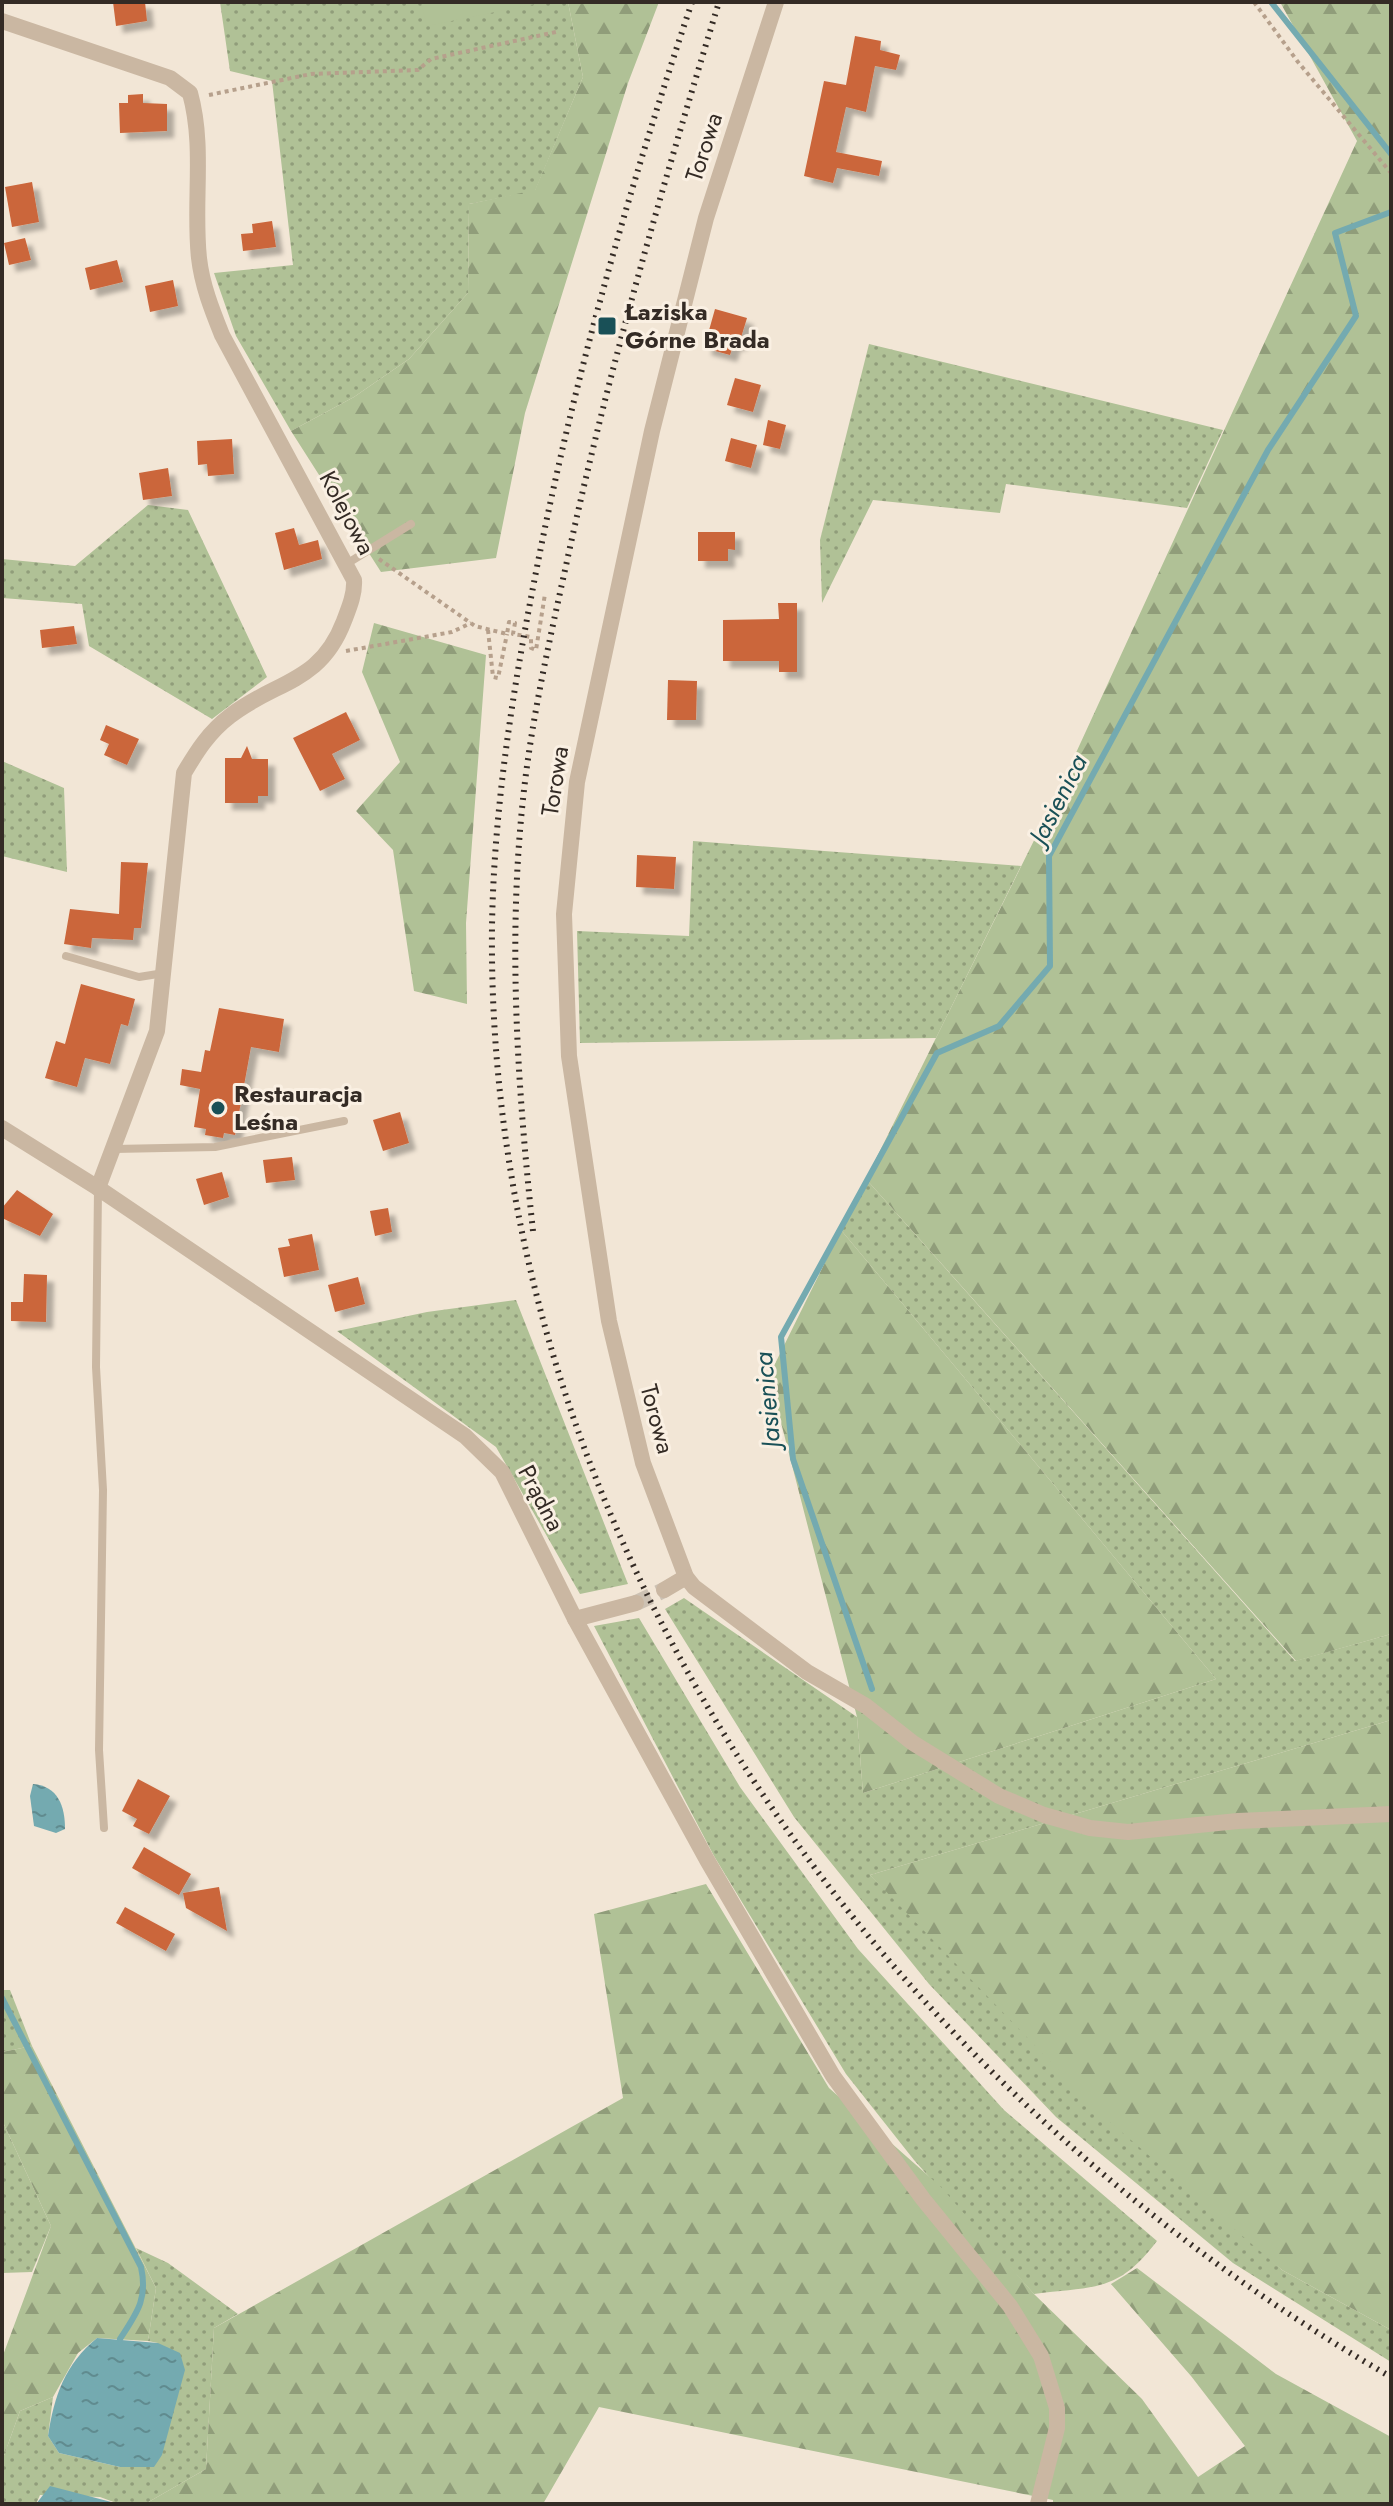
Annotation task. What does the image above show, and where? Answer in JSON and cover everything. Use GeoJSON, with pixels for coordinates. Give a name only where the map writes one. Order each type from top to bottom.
{"type":"FeatureCollection","features":[{"type":"Feature","properties":{"kind":"street","name":"Torowa"},"geometry":{"type":"LineString","coordinates":[[686,1577],[643,1463],[609,1321],[569,1056],[564,914],[577,782],[652,431],[706,218],[776,2]]}},
{"type":"Feature","properties":{"kind":"street"},"geometry":{"type":"LineString","coordinates":[[2,21],[170,78],[190,93]]}},
{"type":"Feature","properties":{"kind":"street","name":"Kolejowa"},"geometry":{"type":"LineString","coordinates":[[98,1188],[157,1031],[184,773],[202,742],[232,715],[298,679],[331,650],[355,585],[348,563],[222,335],[208,298],[199,258],[197,118],[190,93]]}},
{"type":"Feature","properties":{"kind":"street","name":"Prądna"},"geometry":{"type":"LineString","coordinates":[[2,1128],[98,1188],[465,1436],[502,1472],[575,1619],[707,1860],[833,2076],[923,2199],[1010,2306],[1041,2356],[1057,2408],[1057,2428],[1038,2504]]}},
{"type":"Feature","properties":{"kind":"street"},"geometry":{"type":"LineString","coordinates":[[664,1590],[686,1577],[694,1587],[796,1663],[866,1706],[913,1743],[999,1796],[1044,1815],[1090,1828],[1128,1832],[1238,1821],[1391,1814]]}},
{"type":"Feature","properties":{"kind":"street"},"geometry":{"type":"LineString","coordinates":[[575,1619],[636,1603]]}},
{"type":"Feature","properties":{"kind":"lane"},"geometry":{"type":"LineString","coordinates":[[348,563],[411,524]]}},
{"type":"Feature","properties":{"kind":"lane"},"geometry":{"type":"LineString","coordinates":[[66,956],[139,977],[165,973]]}},
{"type":"Feature","properties":{"kind":"lane"},"geometry":{"type":"LineString","coordinates":[[114,1149],[215,1147],[344,1121]]}},
{"type":"Feature","properties":{"kind":"lane"},"geometry":{"type":"LineString","coordinates":[[98,1188],[96,1367],[103,1490],[99,1750],[104,1828]]}},
{"type":"Feature","properties":{"kind":"path"},"geometry":{"type":"LineString","coordinates":[[1254,2],[1298,62],[1391,173]]}},
{"type":"Feature","properties":{"kind":"path"},"geometry":{"type":"LineString","coordinates":[[190,93],[211,96],[311,74],[418,70],[431,59],[556,32]]}},
{"type":"Feature","properties":{"kind":"path"},"geometry":{"type":"LineString","coordinates":[[369,549],[471,623],[507,634]]}},
{"type":"Feature","properties":{"kind":"path"},"geometry":{"type":"LineString","coordinates":[[488,630],[493,677],[498,678],[509,622],[515,623],[513,634],[531,637],[531,648],[536,650],[545,594]]}},
{"type":"Feature","properties":{"kind":"path"},"geometry":{"type":"LineString","coordinates":[[331,650],[357,652],[452,632],[471,623]]}},
{"type":"Feature","properties":{"kind":"green space"},"geometry":{"type":"Polygon","coordinates":[[[220,2],[568,2],[583,77],[535,191],[469,204],[468,293],[409,359],[354,397],[291,431],[236,336],[214,273],[293,265],[272,81],[230,71],[220,2]]]}},
{"type":"Feature","properties":{"kind":"green space"},"geometry":{"type":"Polygon","coordinates":[[[421,2],[545,2],[427,26],[421,2]]]}},
{"type":"Feature","properties":{"kind":"green space"},"geometry":{"type":"Polygon","coordinates":[[[568,2],[659,2],[628,83],[525,413],[496,558],[381,572],[291,431],[354,397],[409,359],[468,293],[469,204],[535,190],[583,77],[568,2]]]}},
{"type":"Feature","properties":{"kind":"green space"},"geometry":{"type":"Polygon","coordinates":[[[1280,2],[1391,2],[1391,1634],[1296,1661],[866,1179],[1058,792],[1357,141],[1280,2]]]}},
{"type":"Feature","properties":{"kind":"green space"},"geometry":{"type":"Polygon","coordinates":[[[869,344],[1223,430],[1187,508],[1006,484],[1000,513],[873,500],[822,603],[820,540],[869,344]]]}},
{"type":"Feature","properties":{"kind":"green space"},"geometry":{"type":"Polygon","coordinates":[[[148,505],[188,510],[267,677],[212,719],[89,646],[82,604],[2,598],[2,559],[75,566],[148,505]]]}},
{"type":"Feature","properties":{"kind":"green space"},"geometry":{"type":"Polygon","coordinates":[[[374,623],[486,655],[466,923],[467,1004],[414,991],[393,850],[356,811],[400,762],[362,672],[374,623]]]}},
{"type":"Feature","properties":{"kind":"green space"},"geometry":{"type":"Polygon","coordinates":[[[2,761],[64,788],[67,872],[2,856],[2,761]]]}},
{"type":"Feature","properties":{"kind":"green space"},"geometry":{"type":"Polygon","coordinates":[[[693,841],[1021,866],[936,1038],[580,1043],[577,931],[689,936],[693,841]]]}},
{"type":"Feature","properties":{"kind":"green space"},"geometry":{"type":"Polygon","coordinates":[[[866,1179],[1295,1661],[1391,1634],[1391,1720],[870,1875],[1282,2270],[1391,2330],[1391,2362],[1233,2263],[1056,2117],[929,1984],[794,1817],[665,1609],[684,1598],[857,1717],[863,1793],[1216,1679],[841,1230],[866,1179]]]}},
{"type":"Feature","properties":{"kind":"green space"},"geometry":{"type":"Polygon","coordinates":[[[841,1230],[1216,1679],[863,1793],[857,1717],[769,1376],[841,1230]]]}},
{"type":"Feature","properties":{"kind":"green space"},"geometry":{"type":"Polygon","coordinates":[[[516,1300],[628,1584],[580,1594],[496,1447],[337,1331],[427,1312],[516,1300]]]}},
{"type":"Feature","properties":{"kind":"green space"},"geometry":{"type":"Polygon","coordinates":[[[639,1618],[740,1787],[858,1949],[1004,2110],[1157,2241],[1130,2270],[1103,2284],[1034,2294],[914,2160],[846,2074],[714,1856],[594,1626],[639,1618]]]}},
{"type":"Feature","properties":{"kind":"green space"},"geometry":{"type":"Polygon","coordinates":[[[1391,1720],[1391,2330],[1282,2270],[1103,2116],[870,1875],[1391,1720]]]}},
{"type":"Feature","properties":{"kind":"green space"},"geometry":{"type":"Polygon","coordinates":[[[706,1884],[829,2088],[941,2187],[1034,2294],[1142,2399],[1198,2477],[1245,2446],[1191,2376],[1111,2284],[1137,2268],[1276,2374],[1391,2437],[1391,2504],[1053,2504],[1053,2500],[599,2407],[543,2504],[145,2504],[206,2469],[214,2328],[623,2098],[594,1914],[706,1884]]]}},
{"type":"Feature","properties":{"kind":"green space"},"geometry":{"type":"Polygon","coordinates":[[[2,1990],[10,1990],[32,2046],[2,2052],[2,1990]]]}},
{"type":"Feature","properties":{"kind":"green space"},"geometry":{"type":"Polygon","coordinates":[[[32,2046],[156,2288],[148,2341],[97,2338],[78,2353],[53,2397],[20,2411],[2,2461],[2,2358],[51,2226],[2,2120],[2,2052],[32,2046]]]}},
{"type":"Feature","properties":{"kind":"green space"},"geometry":{"type":"Polygon","coordinates":[[[2,2120],[51,2226],[32,2272],[2,2273],[2,2120]]]}},
{"type":"Feature","properties":{"kind":"green space"},"geometry":{"type":"Polygon","coordinates":[[[136,2248],[168,2263],[238,2314],[214,2328],[206,2469],[145,2504],[119,2504],[100,2497],[40,2495],[36,2504],[2,2504],[2,2461],[20,2411],[53,2397],[48,2436],[59,2453],[120,2467],[154,2467],[158,2343],[148,2341],[156,2288],[136,2248]]]}},
{"type":"Feature","properties":{"kind":"water"},"geometry":{"type":"Polygon","coordinates":[[[33,1784],[54,1793],[64,1813],[65,1829],[56,1833],[34,1826],[30,1796],[33,1784]]]}},
{"type":"Feature","properties":{"kind":"water"},"geometry":{"type":"Polygon","coordinates":[[[97,2338],[158,2343],[180,2353],[185,2370],[162,2455],[154,2467],[120,2467],[59,2453],[48,2436],[54,2407],[69,2370],[97,2338]]]}},
{"type":"Feature","properties":{"kind":"water"},"geometry":{"type":"Polygon","coordinates":[[[50,2486],[119,2504],[36,2504],[50,2486]]]}},
{"type":"Feature","properties":{"kind":"building"},"geometry":{"type":"Polygon","coordinates":[[[113,2],[145,2],[147,21],[116,26],[113,2]]]}},
{"type":"Feature","properties":{"kind":"building"},"geometry":{"type":"Polygon","coordinates":[[[855,36],[881,41],[880,50],[900,55],[896,70],[875,66],[866,112],[846,107],[836,152],[882,161],[879,176],[837,168],[833,183],[804,176],[824,81],[846,85],[855,36]]]}},
{"type":"Feature","properties":{"kind":"building"},"geometry":{"type":"Polygon","coordinates":[[[143,94],[143,103],[167,104],[167,131],[120,133],[119,103],[128,103],[128,95],[143,94]]]}},
{"type":"Feature","properties":{"kind":"building"},"geometry":{"type":"Polygon","coordinates":[[[32,182],[39,222],[12,227],[5,187],[32,182]]]}},
{"type":"Feature","properties":{"kind":"building"},"geometry":{"type":"Polygon","coordinates":[[[272,221],[276,247],[243,251],[241,234],[253,233],[252,224],[272,221]]]}},
{"type":"Feature","properties":{"kind":"building"},"geometry":{"type":"Polygon","coordinates":[[[25,238],[31,260],[9,265],[4,243],[25,238]]]}},
{"type":"Feature","properties":{"kind":"building"},"geometry":{"type":"Polygon","coordinates":[[[117,260],[123,282],[90,290],[85,268],[117,260]]]}},
{"type":"Feature","properties":{"kind":"building"},"geometry":{"type":"Polygon","coordinates":[[[173,280],[178,306],[150,312],[145,286],[173,280]]]}},
{"type":"Feature","properties":{"kind":"building"},"geometry":{"type":"Polygon","coordinates":[[[715,309],[747,318],[739,344],[734,343],[730,355],[704,348],[715,309]]]}},
{"type":"Feature","properties":{"kind":"building"},"geometry":{"type":"Polygon","coordinates":[[[735,378],[761,385],[753,412],[727,405],[735,378]]]}},
{"type":"Feature","properties":{"kind":"building"},"geometry":{"type":"Polygon","coordinates":[[[768,420],[786,425],[780,449],[763,445],[768,420]]]}},
{"type":"Feature","properties":{"kind":"building"},"geometry":{"type":"Polygon","coordinates":[[[731,438],[757,445],[751,468],[725,461],[731,438]]]}},
{"type":"Feature","properties":{"kind":"building"},"geometry":{"type":"Polygon","coordinates":[[[232,439],[234,474],[208,476],[207,464],[198,465],[197,441],[232,439]]]}},
{"type":"Feature","properties":{"kind":"building"},"geometry":{"type":"Polygon","coordinates":[[[168,468],[172,496],[143,500],[139,473],[168,468]]]}},
{"type":"Feature","properties":{"kind":"building"},"geometry":{"type":"Polygon","coordinates":[[[294,528],[299,545],[318,540],[322,559],[284,570],[275,533],[294,528]]]}},
{"type":"Feature","properties":{"kind":"building"},"geometry":{"type":"Polygon","coordinates":[[[698,532],[735,532],[735,550],[728,549],[728,561],[698,561],[698,532]]]}},
{"type":"Feature","properties":{"kind":"building"},"geometry":{"type":"Polygon","coordinates":[[[778,603],[797,603],[797,672],[779,672],[779,661],[723,661],[723,620],[779,619],[778,603]]]}},
{"type":"Feature","properties":{"kind":"building"},"geometry":{"type":"Polygon","coordinates":[[[74,626],[77,644],[42,648],[40,630],[74,626]]]}},
{"type":"Feature","properties":{"kind":"building"},"geometry":{"type":"Polygon","coordinates":[[[668,680],[697,681],[696,720],[667,720],[668,680]]]}},
{"type":"Feature","properties":{"kind":"building"},"geometry":{"type":"Polygon","coordinates":[[[346,712],[360,740],[332,754],[345,779],[320,791],[293,738],[346,712]]]}},
{"type":"Feature","properties":{"kind":"building"},"geometry":{"type":"Polygon","coordinates":[[[106,725],[139,739],[127,765],[104,755],[109,744],[100,740],[106,725]]]}},
{"type":"Feature","properties":{"kind":"building"},"geometry":{"type":"Polygon","coordinates":[[[247,746],[252,759],[268,759],[268,796],[258,796],[258,803],[225,803],[225,758],[241,758],[247,746]]]}},
{"type":"Feature","properties":{"kind":"building"},"geometry":{"type":"Polygon","coordinates":[[[637,855],[676,857],[674,889],[636,887],[637,855]]]}},
{"type":"Feature","properties":{"kind":"building"},"geometry":{"type":"Polygon","coordinates":[[[121,862],[148,863],[141,928],[134,928],[133,940],[92,938],[91,948],[64,944],[70,909],[119,914],[121,862]]]}},
{"type":"Feature","properties":{"kind":"building"},"geometry":{"type":"Polygon","coordinates":[[[81,984],[135,999],[128,1026],[121,1024],[110,1064],[85,1058],[77,1087],[45,1078],[56,1041],[65,1044],[81,984]]]}},
{"type":"Feature","properties":{"kind":"building"},"geometry":{"type":"Polygon","coordinates":[[[219,1008],[284,1019],[279,1052],[251,1047],[235,1135],[224,1133],[223,1138],[205,1135],[206,1129],[194,1127],[200,1089],[180,1085],[182,1069],[201,1072],[205,1050],[210,1051],[219,1008]]]}},
{"type":"Feature","properties":{"kind":"building"},"geometry":{"type":"Polygon","coordinates":[[[400,1112],[409,1143],[383,1151],[373,1120],[400,1112]]]}},
{"type":"Feature","properties":{"kind":"building"},"geometry":{"type":"Polygon","coordinates":[[[292,1157],[295,1180],[266,1183],[263,1160],[292,1157]]]}},
{"type":"Feature","properties":{"kind":"building"},"geometry":{"type":"Polygon","coordinates":[[[222,1172],[229,1197],[204,1205],[196,1179],[222,1172]]]}},
{"type":"Feature","properties":{"kind":"building"},"geometry":{"type":"Polygon","coordinates":[[[17,1190],[53,1214],[40,1236],[2,1218],[2,1208],[17,1190]]]}},
{"type":"Feature","properties":{"kind":"building"},"geometry":{"type":"Polygon","coordinates":[[[388,1208],[392,1232],[375,1236],[370,1211],[388,1208]]]}},
{"type":"Feature","properties":{"kind":"building"},"geometry":{"type":"Polygon","coordinates":[[[312,1234],[319,1270],[284,1277],[278,1248],[290,1246],[288,1239],[312,1234]]]}},
{"type":"Feature","properties":{"kind":"building"},"geometry":{"type":"Polygon","coordinates":[[[24,1274],[47,1275],[46,1322],[11,1321],[11,1302],[23,1302],[24,1274]]]}},
{"type":"Feature","properties":{"kind":"building"},"geometry":{"type":"Polygon","coordinates":[[[358,1277],[365,1304],[335,1312],[328,1285],[358,1277]]]}},
{"type":"Feature","properties":{"kind":"building"},"geometry":{"type":"Polygon","coordinates":[[[138,1779],[170,1796],[149,1834],[133,1826],[137,1819],[122,1811],[138,1779]]]}},
{"type":"Feature","properties":{"kind":"building"},"geometry":{"type":"Polygon","coordinates":[[[144,1847],[191,1874],[179,1895],[132,1868],[144,1847]]]}},
{"type":"Feature","properties":{"kind":"building"},"geometry":{"type":"Polygon","coordinates":[[[219,1887],[227,1931],[186,1908],[183,1893],[219,1887]]]}},
{"type":"Feature","properties":{"kind":"building"},"geometry":{"type":"Polygon","coordinates":[[[125,1907],[175,1934],[166,1951],[116,1923],[125,1907]]]}},
{"type":"Feature","properties":{"kind":"waterway"},"geometry":{"type":"LineString","coordinates":[[1271,2],[1391,154]]}},
{"type":"Feature","properties":{"kind":"waterway","name":"Jasienica"},"geometry":{"type":"LineString","coordinates":[[872,1689],[793,1459],[781,1337],[937,1053],[999,1026],[1050,966],[1049,856],[1268,450],[1356,316],[1335,233],[1391,212]]}},
{"type":"Feature","properties":{"kind":"waterway"},"geometry":{"type":"LineString","coordinates":[[2,1998],[141,2267],[142,2297],[120,2339]]}},
{"type":"Feature","properties":{"kind":"tunnel"},"geometry":{"type":"LineString","coordinates":[[636,1603],[664,1590]]}},
{"type":"Feature","properties":{"kind":"railway"},"geometry":{"type":"LineString","coordinates":[[692,2],[625,213],[585,356],[551,499],[512,704],[496,837],[492,926],[508,1151],[557,1368],[638,1575],[746,1769],[879,1949],[1033,2111],[1205,2255],[1391,2377]]}},
{"type":"Feature","properties":{"kind":"railway"},"geometry":{"type":"LineString","coordinates":[[533,1231],[519,1073],[515,967],[518,861],[530,746],[600,420],[657,211],[719,2]]}},
{"type":"Feature","properties":{"kind":"place","name":"Łaziska Górne Brada"},"geometry":{"type":"Point","coordinates":[607,326]}},
{"type":"Feature","properties":{"kind":"place","name":"Restauracja Leśna"},"geometry":{"type":"Point","coordinates":[218,1108]}}]}
